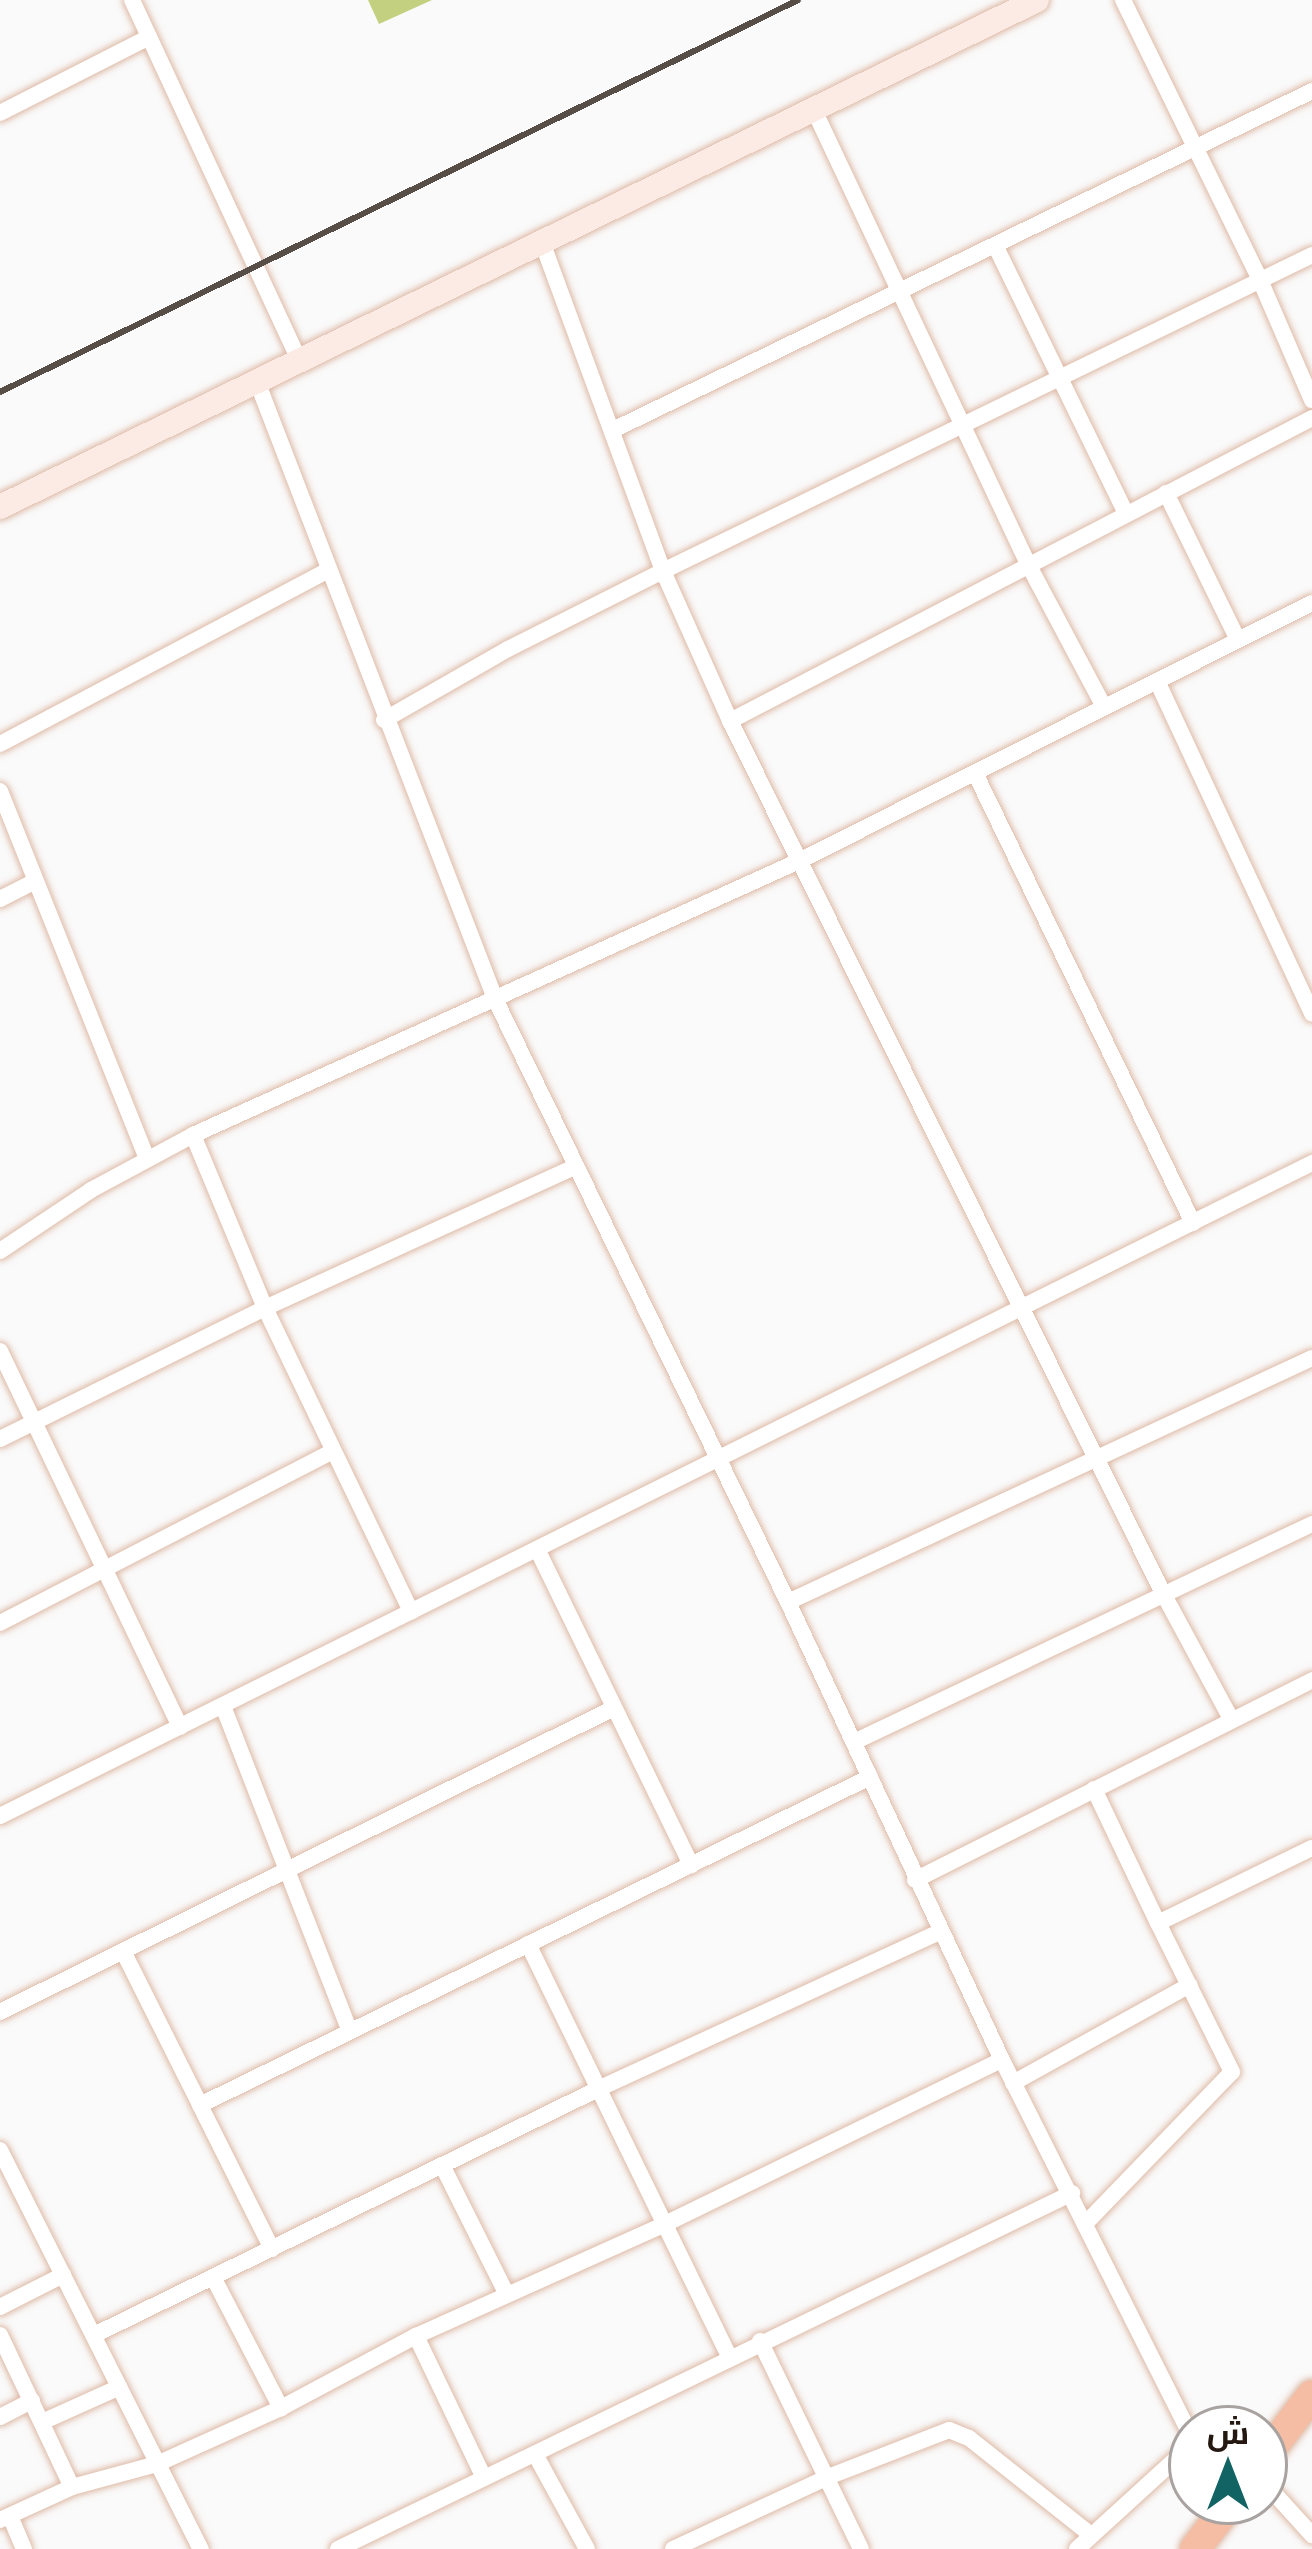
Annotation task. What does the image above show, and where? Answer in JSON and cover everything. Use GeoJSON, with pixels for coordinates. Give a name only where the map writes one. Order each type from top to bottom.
{"type":"FeatureCollection","features":[{"type":"Feature","properties":{"kind":"highway"},"geometry":{"type":"LineString","coordinates":[[1288,2426],[1312,2395]]}},
{"type":"Feature","properties":{"kind":"street"},"geometry":{"type":"LineString","coordinates":[[132,0],[298,358]]}},
{"type":"Feature","properties":{"kind":"street"},"geometry":{"type":"LineString","coordinates":[[0,507],[1037,0]]}},
{"type":"Feature","properties":{"kind":"street"},"geometry":{"type":"LineString","coordinates":[[1123,0],[1260,280],[1312,400]]}},
{"type":"Feature","properties":{"kind":"street"},"geometry":{"type":"LineString","coordinates":[[0,113],[149,37]]}},
{"type":"Feature","properties":{"kind":"street"},"geometry":{"type":"LineString","coordinates":[[614,430],[1312,91]]}},
{"type":"Feature","properties":{"kind":"street"},"geometry":{"type":"LineString","coordinates":[[814,110],[1028,564],[1104,707]]}},
{"type":"Feature","properties":{"kind":"street"},"geometry":{"type":"LineString","coordinates":[[542,242],[663,571],[730,721],[1164,1595],[1231,1719]]}},
{"type":"Feature","properties":{"kind":"street"},"geometry":{"type":"LineString","coordinates":[[995,245],[1126,513]]}},
{"type":"Feature","properties":{"kind":"street"},"geometry":{"type":"LineString","coordinates":[[384,720],[508,649],[663,571],[1312,255]]}},
{"type":"Feature","properties":{"kind":"street"},"geometry":{"type":"LineString","coordinates":[[256,380],[496,1001],[788,1602],[940,1932],[1175,2405]]}},
{"type":"Feature","properties":{"kind":"street"},"geometry":{"type":"LineString","coordinates":[[730,721],[1312,418]]}},
{"type":"Feature","properties":{"kind":"street"},"geometry":{"type":"LineString","coordinates":[[1166,493],[1237,638]]}},
{"type":"Feature","properties":{"kind":"street"},"geometry":{"type":"LineString","coordinates":[[0,744],[328,569]]}},
{"type":"Feature","properties":{"kind":"street"},"geometry":{"type":"LineString","coordinates":[[0,1251],[193,1135],[799,860],[1312,603]]}},
{"type":"Feature","properties":{"kind":"street"},"geometry":{"type":"LineString","coordinates":[[1157,681],[1312,1014]]}},
{"type":"Feature","properties":{"kind":"street"},"geometry":{"type":"LineString","coordinates":[[975,773],[1192,1222]]}},
{"type":"Feature","properties":{"kind":"street"},"geometry":{"type":"LineString","coordinates":[[0,791],[148,1160]]}},
{"type":"Feature","properties":{"kind":"street"},"geometry":{"type":"LineString","coordinates":[[0,899],[35,881]]}},
{"type":"Feature","properties":{"kind":"street"},"geometry":{"type":"LineString","coordinates":[[193,1135],[265,1308],[411,1612]]}},
{"type":"Feature","properties":{"kind":"street"},"geometry":{"type":"LineString","coordinates":[[0,1816],[1312,1163]]}},
{"type":"Feature","properties":{"kind":"street"},"geometry":{"type":"LineString","coordinates":[[0,1439],[265,1308],[574,1167]]}},
{"type":"Feature","properties":{"kind":"street"},"geometry":{"type":"LineString","coordinates":[[0,1351],[180,1727]]}},
{"type":"Feature","properties":{"kind":"street"},"geometry":{"type":"LineString","coordinates":[[788,1602],[1312,1358]]}},
{"type":"Feature","properties":{"kind":"street"},"geometry":{"type":"LineString","coordinates":[[0,1623],[334,1451]]}},
{"type":"Feature","properties":{"kind":"street"},"geometry":{"type":"LineString","coordinates":[[854,1742],[1312,1524]]}},
{"type":"Feature","properties":{"kind":"street"},"geometry":{"type":"LineString","coordinates":[[537,1550],[691,1865]]}},
{"type":"Feature","properties":{"kind":"street"},"geometry":{"type":"LineString","coordinates":[[916,1880],[1312,1680]]}},
{"type":"Feature","properties":{"kind":"street"},"geometry":{"type":"LineString","coordinates":[[223,1706],[350,2031]]}},
{"type":"Feature","properties":{"kind":"street"},"geometry":{"type":"LineString","coordinates":[[0,2012],[614,1708]]}},
{"type":"Feature","properties":{"kind":"street"},"geometry":{"type":"LineString","coordinates":[[200,2104],[870,1777]]}},
{"type":"Feature","properties":{"kind":"street"},"geometry":{"type":"LineString","coordinates":[[1085,2224],[1230,2077],[1232,2065],[1094,1789]]}},
{"type":"Feature","properties":{"kind":"street"},"geometry":{"type":"LineString","coordinates":[[1157,1923],[1312,1848]]}},
{"type":"Feature","properties":{"kind":"street"},"geometry":{"type":"LineString","coordinates":[[94,2335],[596,2090],[940,1932]]}},
{"type":"Feature","properties":{"kind":"street"},"geometry":{"type":"LineString","coordinates":[[528,1944],[661,2226],[729,2357]]}},
{"type":"Feature","properties":{"kind":"street"},"geometry":{"type":"LineString","coordinates":[[123,1951],[272,2249]]}},
{"type":"Feature","properties":{"kind":"street"},"geometry":{"type":"LineString","coordinates":[[1013,2083],[1190,1984]]}},
{"type":"Feature","properties":{"kind":"street"},"geometry":{"type":"LineString","coordinates":[[24,2549],[5,2518],[72,2487],[157,2464],[281,2408],[416,2336],[661,2226],[1002,2060]]}},
{"type":"Feature","properties":{"kind":"street"},"geometry":{"type":"LineString","coordinates":[[0,2150],[8,2187],[63,2275],[201,2549]]}},
{"type":"Feature","properties":{"kind":"street"},"geometry":{"type":"LineString","coordinates":[[442,2165],[506,2293]]}},
{"type":"Feature","properties":{"kind":"street"},"geometry":{"type":"LineString","coordinates":[[338,2549],[1072,2193]]}},
{"type":"Feature","properties":{"kind":"street"},"geometry":{"type":"LineString","coordinates":[[0,2307],[63,2275]]}},
{"type":"Feature","properties":{"kind":"street"},"geometry":{"type":"LineString","coordinates":[[213,2276],[281,2408]]}},
{"type":"Feature","properties":{"kind":"street"},"geometry":{"type":"LineString","coordinates":[[0,2335],[72,2487]]}},
{"type":"Feature","properties":{"kind":"street"},"geometry":{"type":"LineString","coordinates":[[416,2336],[484,2478]]}},
{"type":"Feature","properties":{"kind":"street"},"geometry":{"type":"LineString","coordinates":[[760,2342],[861,2549]]}},
{"type":"Feature","properties":{"kind":"street"},"geometry":{"type":"LineString","coordinates":[[42,2422],[120,2387]]}},
{"type":"Feature","properties":{"kind":"street"},"geometry":{"type":"LineString","coordinates":[[0,2417],[32,2401]]}},
{"type":"Feature","properties":{"kind":"street"},"geometry":{"type":"LineString","coordinates":[[673,2549],[828,2477],[949,2430],[969,2438],[1091,2536]]}},
{"type":"Feature","properties":{"kind":"street"},"geometry":{"type":"LineString","coordinates":[[535,2454],[587,2549]]}},
{"type":"Feature","properties":{"kind":"street"},"geometry":{"type":"LineString","coordinates":[[1077,2549],[1168,2463]]}},
{"type":"Feature","properties":{"kind":"street"},"geometry":{"type":"LineString","coordinates":[[1288,2508],[1312,2535]]}},
{"type":"Feature","properties":{"kind":"green space"},"geometry":{"type":"Polygon","coordinates":[[[368,0],[432,0],[379,24],[368,0]]]}},
{"type":"Feature","properties":{"kind":"railway"},"geometry":{"type":"LineString","coordinates":[[0,392],[798,0]]}}]}
